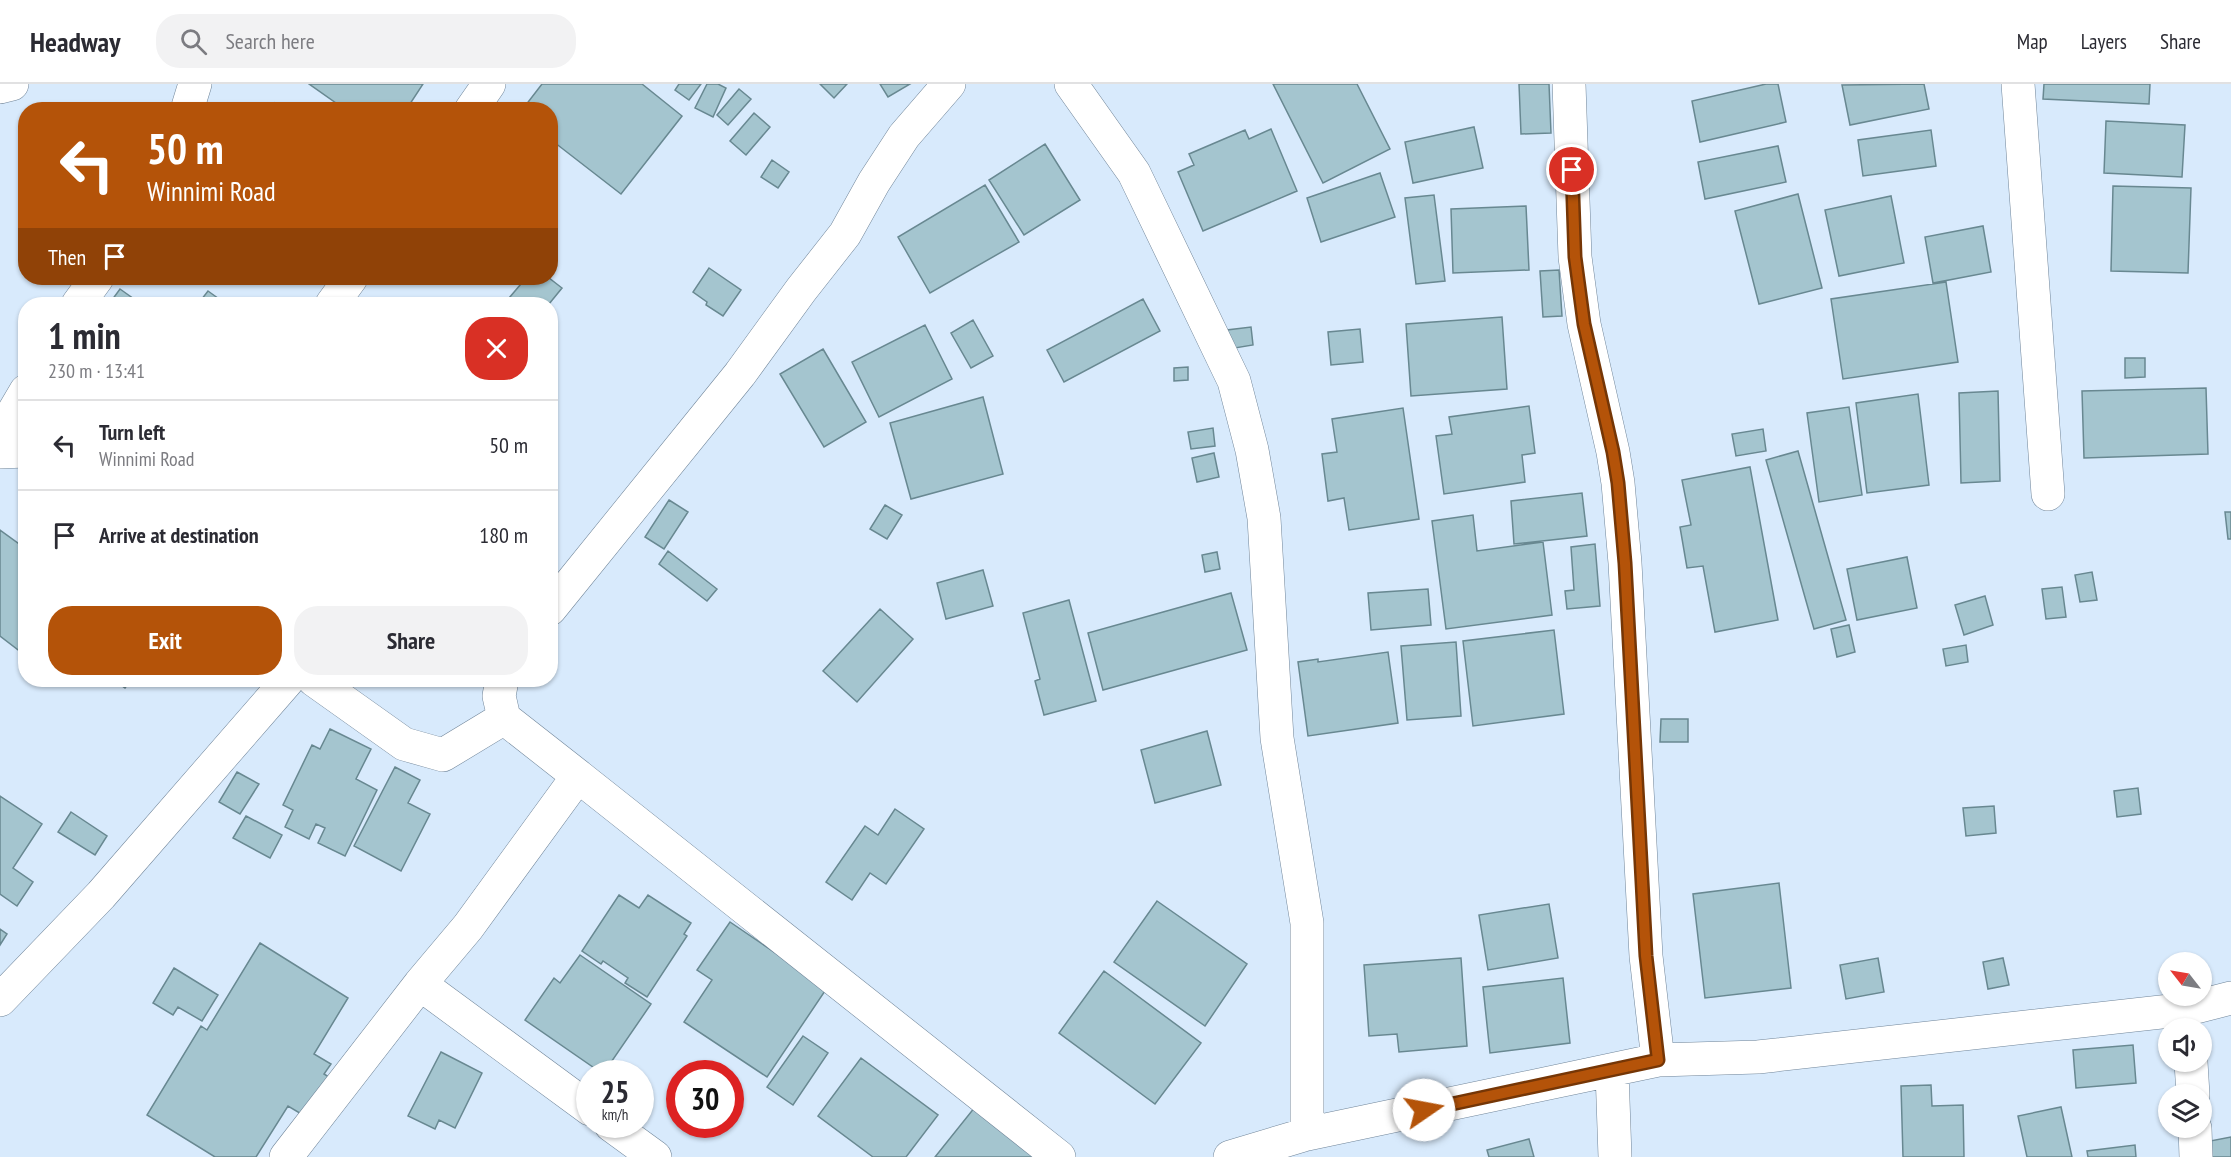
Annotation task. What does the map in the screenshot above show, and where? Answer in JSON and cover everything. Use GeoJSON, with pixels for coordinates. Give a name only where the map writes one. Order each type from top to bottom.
{"type":"FeatureCollection","features":[{"type":"Feature","properties":{"kind":"street"},"geometry":{"type":"LineString","coordinates":[[0,87],[12,84]]}},
{"type":"Feature","properties":{"kind":"street"},"geometry":{"type":"LineString","coordinates":[[190,102],[195,84]]}},
{"type":"Feature","properties":{"kind":"street"},"geometry":{"type":"LineString","coordinates":[[477,102],[489,84]]}},
{"type":"Feature","properties":{"kind":"street"},"geometry":{"type":"LineString","coordinates":[[558,599],[740,374],[845,234],[874,182],[904,136],[949,84]]}},
{"type":"Feature","properties":{"kind":"street"},"geometry":{"type":"LineString","coordinates":[[1071,84],[1134,172],[1233,381],[1252,450],[1264,518],[1277,738],[1307,922],[1307,1134]]}},
{"type":"Feature","properties":{"kind":"street"},"geometry":{"type":"LineString","coordinates":[[1569,84],[1575,257],[1584,324],[1613,452],[1621,518],[1646,956],[1658,1060]]}},
{"type":"Feature","properties":{"kind":"street"},"geometry":{"type":"LineString","coordinates":[[2018,84],[2048,494]]}},
{"type":"Feature","properties":{"kind":"street"},"geometry":{"type":"LineString","coordinates":[[0,435],[18,405]]}},
{"type":"Feature","properties":{"kind":"street"},"geometry":{"type":"LineString","coordinates":[[0,452],[18,451]]}},
{"type":"Feature","properties":{"kind":"street"},"geometry":{"type":"LineString","coordinates":[[0,1000],[101,895],[282,687]]}},
{"type":"Feature","properties":{"kind":"street"},"geometry":{"type":"LineString","coordinates":[[324,687],[404,744],[443,755],[504,718]]}},
{"type":"Feature","properties":{"kind":"street"},"geometry":{"type":"LineString","coordinates":[[501,687],[499,696],[504,718],[1059,1157]]}},
{"type":"Feature","properties":{"kind":"street"},"geometry":{"type":"LineString","coordinates":[[286,1157],[420,984],[468,927],[578,776]]}},
{"type":"Feature","properties":{"kind":"street"},"geometry":{"type":"LineString","coordinates":[[420,984],[576,1099]]}},
{"type":"Feature","properties":{"kind":"street"},"geometry":{"type":"LineString","coordinates":[[2191,1018],[2231,998]]}},
{"type":"Feature","properties":{"kind":"street"},"geometry":{"type":"LineString","coordinates":[[1230,1157],[1307,1134],[1658,1060],[1758,1057],[2158,1022]]}},
{"type":"Feature","properties":{"kind":"street"},"geometry":{"type":"LineString","coordinates":[[1611,1071],[1616,1157]]}},
{"type":"Feature","properties":{"kind":"street"},"geometry":{"type":"LineString","coordinates":[[629,1138],[655,1157]]}},
{"type":"Feature","properties":{"kind":"street"},"geometry":{"type":"LineString","coordinates":[[2195,1138],[2196,1157]]}},
{"type":"Feature","properties":{"kind":"building"},"geometry":{"type":"Polygon","coordinates":[[[309,84],[423,84],[411,102],[335,102],[309,84]]]}},
{"type":"Feature","properties":{"kind":"building"},"geometry":{"type":"Polygon","coordinates":[[[542,84],[642,84],[682,116],[621,194],[558,145],[558,102],[528,102],[542,84]]]}},
{"type":"Feature","properties":{"kind":"building"},"geometry":{"type":"Polygon","coordinates":[[[679,84],[701,84],[689,100],[675,90],[679,84]]]}},
{"type":"Feature","properties":{"kind":"building"},"geometry":{"type":"Polygon","coordinates":[[[707,84],[718,84],[726,88],[713,117],[695,108],[707,84]]]}},
{"type":"Feature","properties":{"kind":"building"},"geometry":{"type":"Polygon","coordinates":[[[820,84],[847,84],[834,98],[820,84]]]}},
{"type":"Feature","properties":{"kind":"building"},"geometry":{"type":"Polygon","coordinates":[[[880,84],[910,84],[888,97],[880,84]]]}},
{"type":"Feature","properties":{"kind":"building"},"geometry":{"type":"Polygon","coordinates":[[[1273,84],[1357,84],[1390,149],[1323,183],[1273,84]]]}},
{"type":"Feature","properties":{"kind":"building"},"geometry":{"type":"Polygon","coordinates":[[[1519,84],[1549,84],[1551,133],[1521,134],[1519,84]]]}},
{"type":"Feature","properties":{"kind":"building"},"geometry":{"type":"Polygon","coordinates":[[[1766,84],[1778,84],[1786,122],[1700,142],[1692,101],[1766,84]]]}},
{"type":"Feature","properties":{"kind":"building"},"geometry":{"type":"Polygon","coordinates":[[[1924,84],[1929,109],[1850,125],[1842,85],[1924,84]]]}},
{"type":"Feature","properties":{"kind":"building"},"geometry":{"type":"Polygon","coordinates":[[[2044,84],[2150,84],[2149,104],[2043,99],[2044,84]]]}},
{"type":"Feature","properties":{"kind":"building"},"geometry":{"type":"Polygon","coordinates":[[[739,89],[751,99],[728,125],[717,115],[739,89]]]}},
{"type":"Feature","properties":{"kind":"building"},"geometry":{"type":"Polygon","coordinates":[[[754,113],[770,127],[746,155],[730,141],[754,113]]]}},
{"type":"Feature","properties":{"kind":"building"},"geometry":{"type":"Polygon","coordinates":[[[2106,121],[2185,125],[2182,177],[2104,173],[2106,121]]]}},
{"type":"Feature","properties":{"kind":"building"},"geometry":{"type":"Polygon","coordinates":[[[1474,127],[1483,168],[1413,183],[1405,142],[1474,127]]]}},
{"type":"Feature","properties":{"kind":"building"},"geometry":{"type":"Polygon","coordinates":[[[1271,129],[1297,191],[1203,231],[1178,172],[1194,165],[1189,154],[1245,130],[1249,139],[1271,129]]]}},
{"type":"Feature","properties":{"kind":"building"},"geometry":{"type":"Polygon","coordinates":[[[1931,130],[1936,166],[1863,176],[1858,140],[1931,130]]]}},
{"type":"Feature","properties":{"kind":"building"},"geometry":{"type":"Polygon","coordinates":[[[1045,144],[1080,200],[1024,235],[989,180],[1045,144]]]}},
{"type":"Feature","properties":{"kind":"building"},"geometry":{"type":"Polygon","coordinates":[[[1778,146],[1786,182],[1705,199],[1698,162],[1778,146]]]}},
{"type":"Feature","properties":{"kind":"building"},"geometry":{"type":"Polygon","coordinates":[[[772,160],[789,172],[778,188],[761,177],[772,160]]]}},
{"type":"Feature","properties":{"kind":"building"},"geometry":{"type":"Polygon","coordinates":[[[1380,173],[1395,217],[1321,242],[1307,198],[1380,173]]]}},
{"type":"Feature","properties":{"kind":"building"},"geometry":{"type":"Polygon","coordinates":[[[985,185],[1019,242],[930,293],[898,237],[985,185]]]}},
{"type":"Feature","properties":{"kind":"building"},"geometry":{"type":"Polygon","coordinates":[[[2113,186],[2191,188],[2188,273],[2111,271],[2113,186]]]}},
{"type":"Feature","properties":{"kind":"building"},"geometry":{"type":"Polygon","coordinates":[[[1798,194],[1822,288],[1759,304],[1735,211],[1798,194]]]}},
{"type":"Feature","properties":{"kind":"building"},"geometry":{"type":"Polygon","coordinates":[[[1434,195],[1445,281],[1416,284],[1405,198],[1434,195]]]}},
{"type":"Feature","properties":{"kind":"building"},"geometry":{"type":"Polygon","coordinates":[[[1891,196],[1904,263],[1839,276],[1825,210],[1891,196]]]}},
{"type":"Feature","properties":{"kind":"building"},"geometry":{"type":"Polygon","coordinates":[[[1526,206],[1529,270],[1453,273],[1451,209],[1526,206]]]}},
{"type":"Feature","properties":{"kind":"building"},"geometry":{"type":"Polygon","coordinates":[[[1983,226],[1991,272],[1933,283],[1925,237],[1983,226]]]}},
{"type":"Feature","properties":{"kind":"building"},"geometry":{"type":"Polygon","coordinates":[[[709,268],[741,290],[723,316],[706,305],[707,302],[693,292],[709,268]]]}},
{"type":"Feature","properties":{"kind":"building"},"geometry":{"type":"Polygon","coordinates":[[[1559,270],[1562,316],[1543,317],[1540,271],[1559,270]]]}},
{"type":"Feature","properties":{"kind":"building"},"geometry":{"type":"Polygon","coordinates":[[[1946,282],[1958,362],[1843,379],[1831,299],[1946,282]]]}},
{"type":"Feature","properties":{"kind":"building"},"geometry":{"type":"Polygon","coordinates":[[[520,285],[558,285],[562,288],[555,297],[510,297],[520,285]]]}},
{"type":"Feature","properties":{"kind":"building"},"geometry":{"type":"Polygon","coordinates":[[[120,289],[131,297],[114,297],[120,289]]]}},
{"type":"Feature","properties":{"kind":"building"},"geometry":{"type":"Polygon","coordinates":[[[208,291],[216,297],[203,297],[208,291]]]}},
{"type":"Feature","properties":{"kind":"building"},"geometry":{"type":"Polygon","coordinates":[[[1143,299],[1160,331],[1064,382],[1047,350],[1143,299]]]}},
{"type":"Feature","properties":{"kind":"building"},"geometry":{"type":"Polygon","coordinates":[[[1502,317],[1507,389],[1411,396],[1406,324],[1502,317]]]}},
{"type":"Feature","properties":{"kind":"building"},"geometry":{"type":"Polygon","coordinates":[[[973,320],[993,356],[971,368],[951,333],[973,320]]]}},
{"type":"Feature","properties":{"kind":"building"},"geometry":{"type":"Polygon","coordinates":[[[925,325],[952,379],[879,417],[852,362],[925,325]]]}},
{"type":"Feature","properties":{"kind":"building"},"geometry":{"type":"Polygon","coordinates":[[[1251,327],[1253,345],[1229,349],[1227,330],[1251,327]]]}},
{"type":"Feature","properties":{"kind":"building"},"geometry":{"type":"Polygon","coordinates":[[[1360,329],[1363,362],[1331,365],[1328,332],[1360,329]]]}},
{"type":"Feature","properties":{"kind":"building"},"geometry":{"type":"Polygon","coordinates":[[[823,349],[866,422],[824,447],[780,374],[823,349]]]}},
{"type":"Feature","properties":{"kind":"building"},"geometry":{"type":"Polygon","coordinates":[[[2125,358],[2145,358],[2145,377],[2125,378],[2125,358]]]}},
{"type":"Feature","properties":{"kind":"building"},"geometry":{"type":"Polygon","coordinates":[[[1188,367],[1188,380],[1174,381],[1174,368],[1188,367]]]}},
{"type":"Feature","properties":{"kind":"building"},"geometry":{"type":"Polygon","coordinates":[[[2206,388],[2208,454],[2084,458],[2082,391],[2206,388]]]}},
{"type":"Feature","properties":{"kind":"building"},"geometry":{"type":"Polygon","coordinates":[[[1998,391],[2000,481],[1961,483],[1959,393],[1998,391]]]}},
{"type":"Feature","properties":{"kind":"building"},"geometry":{"type":"Polygon","coordinates":[[[1918,394],[1929,485],[1867,493],[1856,403],[1918,394]]]}},
{"type":"Feature","properties":{"kind":"building"},"geometry":{"type":"Polygon","coordinates":[[[983,397],[1003,474],[911,499],[890,423],[983,397]]]}},
{"type":"Feature","properties":{"kind":"building"},"geometry":{"type":"Polygon","coordinates":[[[1529,406],[1535,453],[1522,455],[1525,482],[1444,494],[1436,436],[1452,434],[1449,417],[1529,406]]]}},
{"type":"Feature","properties":{"kind":"building"},"geometry":{"type":"Polygon","coordinates":[[[1849,407],[1862,495],[1819,502],[1807,413],[1849,407]]]}},
{"type":"Feature","properties":{"kind":"building"},"geometry":{"type":"Polygon","coordinates":[[[1403,408],[1419,519],[1349,530],[1344,498],[1328,501],[1322,454],[1337,452],[1332,419],[1403,408]]]}},
{"type":"Feature","properties":{"kind":"building"},"geometry":{"type":"Polygon","coordinates":[[[1213,428],[1215,446],[1191,449],[1188,432],[1213,428]]]}},
{"type":"Feature","properties":{"kind":"building"},"geometry":{"type":"Polygon","coordinates":[[[1763,429],[1766,451],[1736,456],[1732,434],[1763,429]]]}},
{"type":"Feature","properties":{"kind":"building"},"geometry":{"type":"Polygon","coordinates":[[[1798,451],[1846,620],[1814,629],[1766,460],[1798,451]]]}},
{"type":"Feature","properties":{"kind":"building"},"geometry":{"type":"Polygon","coordinates":[[[1214,453],[1219,477],[1197,482],[1192,458],[1214,453]]]}},
{"type":"Feature","properties":{"kind":"building"},"geometry":{"type":"Polygon","coordinates":[[[1750,467],[1778,620],[1715,632],[1703,566],[1687,568],[1680,527],[1691,525],[1682,480],[1750,467]]]}},
{"type":"Feature","properties":{"kind":"building"},"geometry":{"type":"Polygon","coordinates":[[[1582,493],[1587,536],[1514,544],[1511,501],[1582,493]]]}},
{"type":"Feature","properties":{"kind":"building"},"geometry":{"type":"Polygon","coordinates":[[[669,500],[688,512],[664,549],[645,537],[669,500]]]}},
{"type":"Feature","properties":{"kind":"building"},"geometry":{"type":"Polygon","coordinates":[[[885,505],[902,515],[887,539],[870,529],[885,505]]]}},
{"type":"Feature","properties":{"kind":"building"},"geometry":{"type":"Polygon","coordinates":[[[2225,512],[2231,512],[2231,539],[2228,539],[2225,512]]]}},
{"type":"Feature","properties":{"kind":"building"},"geometry":{"type":"Polygon","coordinates":[[[1473,515],[1477,551],[1543,542],[1552,615],[1446,629],[1432,521],[1473,515]]]}},
{"type":"Feature","properties":{"kind":"building"},"geometry":{"type":"Polygon","coordinates":[[[0,530],[18,543],[18,650],[0,636],[0,530]]]}},
{"type":"Feature","properties":{"kind":"building"},"geometry":{"type":"Polygon","coordinates":[[[1595,544],[1600,606],[1567,609],[1565,591],[1574,590],[1571,547],[1595,544]]]}},
{"type":"Feature","properties":{"kind":"building"},"geometry":{"type":"Polygon","coordinates":[[[668,551],[717,589],[707,601],[659,564],[668,551]]]}},
{"type":"Feature","properties":{"kind":"building"},"geometry":{"type":"Polygon","coordinates":[[[1217,552],[1220,569],[1205,572],[1202,555],[1217,552]]]}},
{"type":"Feature","properties":{"kind":"building"},"geometry":{"type":"Polygon","coordinates":[[[1907,557],[1917,608],[1857,620],[1847,569],[1907,557]]]}},
{"type":"Feature","properties":{"kind":"building"},"geometry":{"type":"Polygon","coordinates":[[[983,570],[993,606],[946,619],[937,583],[983,570]]]}},
{"type":"Feature","properties":{"kind":"building"},"geometry":{"type":"Polygon","coordinates":[[[2092,572],[2097,600],[2080,602],[2075,575],[2092,572]]]}},
{"type":"Feature","properties":{"kind":"building"},"geometry":{"type":"Polygon","coordinates":[[[2062,587],[2066,617],[2046,619],[2042,589],[2062,587]]]}},
{"type":"Feature","properties":{"kind":"building"},"geometry":{"type":"Polygon","coordinates":[[[1428,589],[1431,625],[1371,630],[1368,593],[1428,589]]]}},
{"type":"Feature","properties":{"kind":"building"},"geometry":{"type":"Polygon","coordinates":[[[1231,593],[1247,650],[1103,690],[1088,633],[1231,593]]]}},
{"type":"Feature","properties":{"kind":"building"},"geometry":{"type":"Polygon","coordinates":[[[1985,596],[1993,625],[1964,635],[1955,605],[1985,596]]]}},
{"type":"Feature","properties":{"kind":"building"},"geometry":{"type":"Polygon","coordinates":[[[1069,600],[1096,701],[1044,715],[1035,681],[1040,679],[1023,613],[1069,600]]]}},
{"type":"Feature","properties":{"kind":"building"},"geometry":{"type":"Polygon","coordinates":[[[880,609],[913,639],[857,702],[823,671],[880,609]]]}},
{"type":"Feature","properties":{"kind":"building"},"geometry":{"type":"Polygon","coordinates":[[[1849,625],[1855,652],[1837,657],[1831,629],[1849,625]]]}},
{"type":"Feature","properties":{"kind":"building"},"geometry":{"type":"Polygon","coordinates":[[[1554,630],[1564,714],[1473,726],[1463,641],[1554,630]]]}},
{"type":"Feature","properties":{"kind":"building"},"geometry":{"type":"Polygon","coordinates":[[[1456,642],[1461,716],[1407,720],[1401,646],[1456,642]]]}},
{"type":"Feature","properties":{"kind":"building"},"geometry":{"type":"Polygon","coordinates":[[[1966,645],[1968,662],[1946,666],[1943,649],[1966,645]]]}},
{"type":"Feature","properties":{"kind":"building"},"geometry":{"type":"Polygon","coordinates":[[[1388,652],[1398,723],[1308,736],[1298,662],[1318,659],[1318,662],[1388,652]]]}},
{"type":"Feature","properties":{"kind":"building"},"geometry":{"type":"Polygon","coordinates":[[[1661,719],[1688,719],[1688,742],[1660,742],[1661,719]]]}},
{"type":"Feature","properties":{"kind":"building"},"geometry":{"type":"Polygon","coordinates":[[[330,729],[371,749],[356,779],[377,790],[345,856],[318,843],[325,828],[316,824],[309,839],[285,827],[293,810],[283,805],[312,745],[320,749],[330,729]]]}},
{"type":"Feature","properties":{"kind":"building"},"geometry":{"type":"Polygon","coordinates":[[[1207,731],[1221,785],[1155,803],[1141,750],[1207,731]]]}},
{"type":"Feature","properties":{"kind":"building"},"geometry":{"type":"Polygon","coordinates":[[[395,767],[420,780],[408,803],[430,814],[401,871],[354,846],[395,767]]]}},
{"type":"Feature","properties":{"kind":"building"},"geometry":{"type":"Polygon","coordinates":[[[237,772],[259,784],[240,814],[219,802],[237,772]]]}},
{"type":"Feature","properties":{"kind":"building"},"geometry":{"type":"Polygon","coordinates":[[[2138,788],[2141,814],[2117,817],[2114,791],[2138,788]]]}},
{"type":"Feature","properties":{"kind":"building"},"geometry":{"type":"Polygon","coordinates":[[[0,796],[42,824],[13,868],[33,882],[17,906],[0,894],[0,796]]]}},
{"type":"Feature","properties":{"kind":"building"},"geometry":{"type":"Polygon","coordinates":[[[1994,806],[1996,833],[1966,836],[1963,808],[1994,806]]]}},
{"type":"Feature","properties":{"kind":"building"},"geometry":{"type":"Polygon","coordinates":[[[895,809],[924,829],[886,884],[870,873],[852,900],[826,882],[865,826],[878,835],[895,809]]]}},
{"type":"Feature","properties":{"kind":"building"},"geometry":{"type":"Polygon","coordinates":[[[71,812],[107,836],[95,855],[58,832],[71,812]]]}},
{"type":"Feature","properties":{"kind":"building"},"geometry":{"type":"Polygon","coordinates":[[[246,816],[282,835],[270,858],[233,838],[246,816]]]}},
{"type":"Feature","properties":{"kind":"building"},"geometry":{"type":"Polygon","coordinates":[[[1779,883],[1791,988],[1705,998],[1693,894],[1779,883]]]}},
{"type":"Feature","properties":{"kind":"building"},"geometry":{"type":"Polygon","coordinates":[[[619,895],[639,908],[648,895],[691,923],[684,934],[687,936],[647,997],[625,983],[628,978],[603,961],[601,964],[582,951],[619,895]]]}},
{"type":"Feature","properties":{"kind":"building"},"geometry":{"type":"Polygon","coordinates":[[[1157,901],[1247,964],[1205,1026],[1114,962],[1157,901]]]}},
{"type":"Feature","properties":{"kind":"building"},"geometry":{"type":"Polygon","coordinates":[[[1549,904],[1558,958],[1488,970],[1479,915],[1549,904]]]}},
{"type":"Feature","properties":{"kind":"building"},"geometry":{"type":"Polygon","coordinates":[[[730,922],[827,988],[767,1077],[684,1022],[712,980],[697,970],[730,922]]]}},
{"type":"Feature","properties":{"kind":"building"},"geometry":{"type":"Polygon","coordinates":[[[0,929],[7,934],[0,945],[0,929]]]}},
{"type":"Feature","properties":{"kind":"building"},"geometry":{"type":"Polygon","coordinates":[[[260,943],[348,998],[314,1054],[331,1064],[324,1074],[332,1079],[308,1118],[288,1106],[256,1157],[215,1157],[147,1115],[201,1026],[207,1030],[260,943]]]}},
{"type":"Feature","properties":{"kind":"building"},"geometry":{"type":"Polygon","coordinates":[[[580,955],[651,1004],[613,1060],[583,1060],[525,1020],[554,978],[560,983],[580,955]]]}},
{"type":"Feature","properties":{"kind":"building"},"geometry":{"type":"Polygon","coordinates":[[[1461,958],[1467,1046],[1399,1052],[1397,1034],[1369,1036],[1364,965],[1461,958]]]}},
{"type":"Feature","properties":{"kind":"building"},"geometry":{"type":"Polygon","coordinates":[[[1878,958],[1884,992],[1846,999],[1840,965],[1878,958]]]}},
{"type":"Feature","properties":{"kind":"building"},"geometry":{"type":"Polygon","coordinates":[[[2003,958],[2009,985],[1988,989],[1983,962],[2003,958]]]}},
{"type":"Feature","properties":{"kind":"building"},"geometry":{"type":"Polygon","coordinates":[[[174,968],[218,995],[202,1021],[178,1007],[173,1015],[153,1003],[174,968]]]}},
{"type":"Feature","properties":{"kind":"building"},"geometry":{"type":"Polygon","coordinates":[[[1104,971],[1201,1043],[1155,1104],[1059,1033],[1104,971]]]}},
{"type":"Feature","properties":{"kind":"building"},"geometry":{"type":"Polygon","coordinates":[[[1563,978],[1570,1043],[1490,1053],[1483,987],[1563,978]]]}},
{"type":"Feature","properties":{"kind":"building"},"geometry":{"type":"Polygon","coordinates":[[[803,1036],[828,1053],[793,1105],[767,1087],[803,1036]]]}},
{"type":"Feature","properties":{"kind":"building"},"geometry":{"type":"Polygon","coordinates":[[[2133,1045],[2136,1083],[2076,1088],[2073,1050],[2133,1045]]]}},
{"type":"Feature","properties":{"kind":"building"},"geometry":{"type":"Polygon","coordinates":[[[441,1052],[482,1073],[455,1128],[439,1120],[435,1129],[408,1116],[441,1052]]]}},
{"type":"Feature","properties":{"kind":"building"},"geometry":{"type":"Polygon","coordinates":[[[861,1058],[938,1115],[906,1157],[873,1157],[818,1116],[861,1058]]]}},
{"type":"Feature","properties":{"kind":"building"},"geometry":{"type":"Polygon","coordinates":[[[1931,1085],[1932,1106],[1963,1105],[1964,1157],[1903,1157],[1901,1086],[1931,1085]]]}},
{"type":"Feature","properties":{"kind":"building"},"geometry":{"type":"Polygon","coordinates":[[[975,1107],[1037,1157],[935,1157],[975,1107]]]}},
{"type":"Feature","properties":{"kind":"building"},"geometry":{"type":"Polygon","coordinates":[[[2061,1107],[2072,1157],[2027,1157],[2018,1116],[2061,1107]]]}},
{"type":"Feature","properties":{"kind":"building"},"geometry":{"type":"Polygon","coordinates":[[[2231,1137],[2231,1157],[2212,1157],[2210,1141],[2231,1137]]]}},
{"type":"Feature","properties":{"kind":"building"},"geometry":{"type":"Polygon","coordinates":[[[1529,1139],[1534,1157],[1489,1157],[1487,1150],[1529,1139]]]}},
{"type":"Feature","properties":{"kind":"building"},"geometry":{"type":"Polygon","coordinates":[[[2135,1145],[2136,1157],[2088,1157],[2087,1151],[2135,1145]]]}},
{"type":"Feature","properties":{"kind":"route"},"geometry":{"type":"LineString","coordinates":[[1424,1110],[1658,1060],[1646,956],[1625,563],[1618,483],[1584,324],[1575,257],[1572,170]]}}]}
